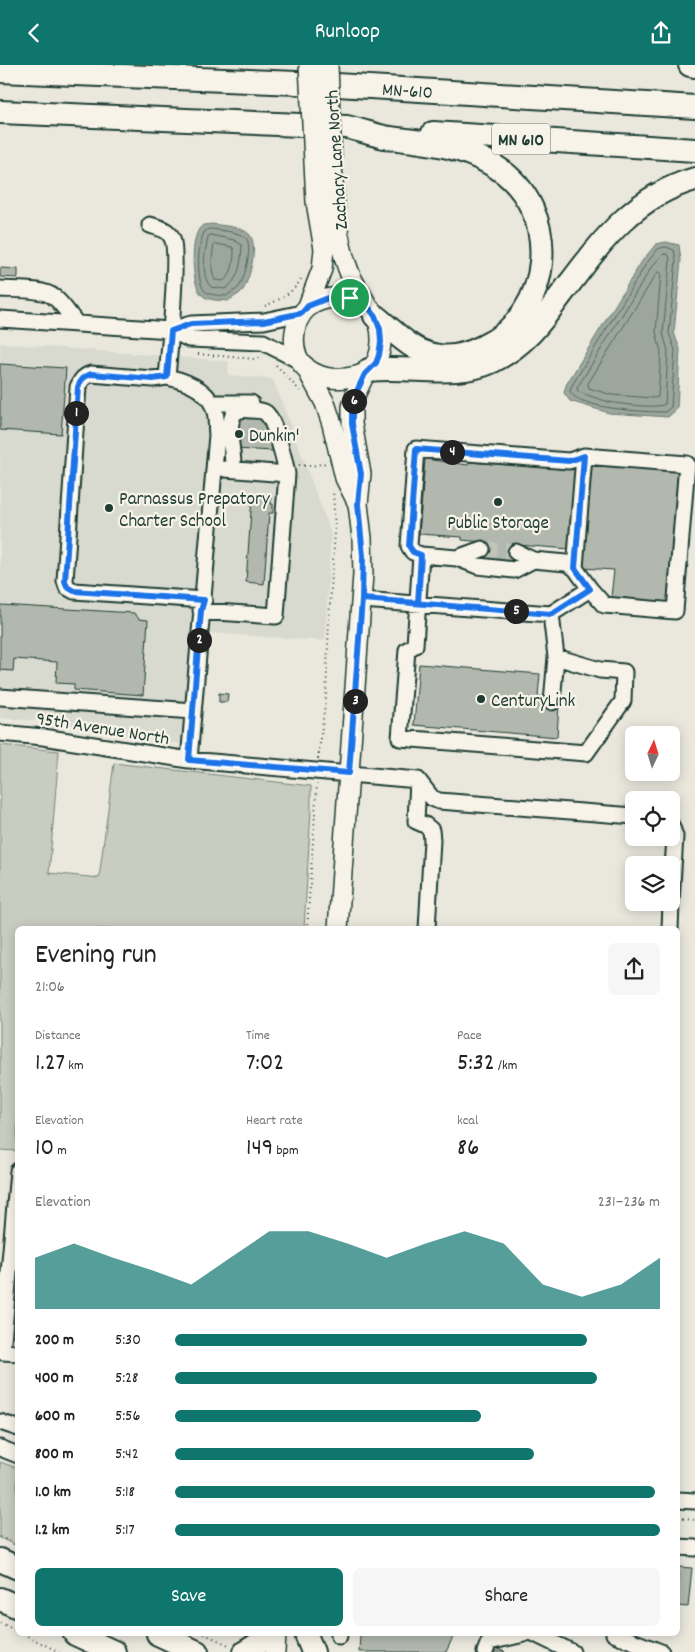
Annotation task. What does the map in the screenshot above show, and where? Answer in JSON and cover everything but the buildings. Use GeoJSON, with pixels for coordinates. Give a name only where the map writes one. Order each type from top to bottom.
{"type":"FeatureCollection","features":[{"type":"Feature","properties":{"kind":"highway"},"geometry":{"type":"LineString","coordinates":[[690,65],[695,66]]}},
{"type":"Feature","properties":{"kind":"highway","name":"MN-610"},"geometry":{"type":"LineString","coordinates":[[0,71],[321,84],[695,107]]}},
{"type":"Feature","properties":{"kind":"highway","name":"MN 610"},"geometry":{"type":"LineString","coordinates":[[0,112],[347,127],[695,150]]}},
{"type":"Feature","properties":{"kind":"highway"},"geometry":{"type":"LineString","coordinates":[[347,127],[385,137],[450,147],[488,162],[508,176],[526,197],[537,220],[540,232],[543,257],[538,283],[522,315],[500,337],[490,344],[465,354],[434,355],[412,346],[373,312]]}},
{"type":"Feature","properties":{"kind":"highway"},"geometry":{"type":"LineString","coordinates":[[367,372],[386,368],[449,371],[468,369],[493,361],[531,335],[612,229],[650,199],[669,189],[695,180]]}},
{"type":"Feature","properties":{"kind":"highway"},"geometry":{"type":"LineString","coordinates":[[0,1560],[15,1567]]}},
{"type":"Feature","properties":{"kind":"highway"},"geometry":{"type":"LineString","coordinates":[[0,1599],[15,1606]]}},
{"type":"Feature","properties":{"kind":"highway"},"geometry":{"type":"LineString","coordinates":[[79,1636],[114,1652]]}},
{"type":"Feature","properties":{"kind":"highway"},"geometry":{"type":"LineString","coordinates":[[162,1636],[197,1652]]}},
{"type":"Feature","properties":{"kind":"highway"},"geometry":{"type":"LineString","coordinates":[[240,1648],[250,1650],[265,1636]]}},
{"type":"Feature","properties":{"kind":"main road","name":"Zachary Lane North"},"geometry":{"type":"LineString","coordinates":[[309,65],[323,163],[346,262],[355,285],[373,312]]}},
{"type":"Feature","properties":{"kind":"main road","name":"Zachary Lane North"},"geometry":{"type":"LineString","coordinates":[[305,309],[322,269],[324,249],[316,202],[323,163],[328,65]]}},
{"type":"Feature","properties":{"kind":"main road"},"geometry":{"type":"LineString","coordinates":[[338,926],[362,599],[363,556],[358,504],[361,474],[352,424],[352,407],[356,393],[379,355],[381,342],[380,329],[373,312],[360,302],[339,297],[318,301],[305,309],[297,323],[294,335],[297,355],[325,403],[345,478],[358,504]]}},
{"type":"Feature","properties":{"kind":"main road"},"geometry":{"type":"LineString","coordinates":[[302,363],[317,374],[328,378],[340,379],[367,372]]}},
{"type":"Feature","properties":{"kind":"main road"},"geometry":{"type":"LineString","coordinates":[[275,1652],[276,1636]]}},
{"type":"Feature","properties":{"kind":"street"},"geometry":{"type":"LineString","coordinates":[[150,225],[164,229],[173,239],[171,331],[167,377]]}},
{"type":"Feature","properties":{"kind":"street"},"geometry":{"type":"LineString","coordinates":[[0,289],[49,293],[55,297],[77,324]]}},
{"type":"Feature","properties":{"kind":"street"},"geometry":{"type":"LineString","coordinates":[[171,331],[191,324],[264,321],[305,309]]}},
{"type":"Feature","properties":{"kind":"street"},"geometry":{"type":"LineString","coordinates":[[0,319],[171,331],[189,339],[263,342],[302,363]]}},
{"type":"Feature","properties":{"kind":"street"},"geometry":{"type":"LineString","coordinates":[[189,760],[202,605],[213,468],[216,435],[215,412],[212,403],[205,394],[180,380],[167,377],[153,379],[91,374],[84,376],[80,381],[78,387],[65,581],[67,587],[74,591],[202,605],[276,616],[287,474],[291,456],[272,409],[265,404],[212,403]]}},
{"type":"Feature","properties":{"kind":"street"},"geometry":{"type":"LineString","coordinates":[[233,469],[230,441],[231,420],[235,412],[239,410],[253,410],[261,411],[268,415],[284,457],[287,474]]}},
{"type":"Feature","properties":{"kind":"street"},"geometry":{"type":"LineString","coordinates":[[516,552],[533,560],[566,563],[575,568],[604,605],[675,611],[687,464],[584,456],[569,461],[416,449],[409,546],[413,552],[421,555],[457,558],[478,566],[514,570],[533,560]]}},
{"type":"Feature","properties":{"kind":"street"},"geometry":{"type":"LineString","coordinates":[[575,568],[584,456]]}},
{"type":"Feature","properties":{"kind":"street"},"geometry":{"type":"LineString","coordinates":[[213,468],[287,474]]}},
{"type":"Feature","properties":{"kind":"street"},"geometry":{"type":"LineString","coordinates":[[457,558],[482,549]]}},
{"type":"Feature","properties":{"kind":"street"},"geometry":{"type":"LineString","coordinates":[[421,555],[414,645],[407,650],[409,707],[400,738],[586,753],[623,701],[624,672],[600,670],[556,657]]}},
{"type":"Feature","properties":{"kind":"street"},"geometry":{"type":"LineString","coordinates":[[362,599],[551,614],[590,589]]}},
{"type":"Feature","properties":{"kind":"street"},"geometry":{"type":"LineString","coordinates":[[551,614],[556,657],[552,702]]}},
{"type":"Feature","properties":{"kind":"street"},"geometry":{"type":"LineString","coordinates":[[0,697],[193,711]]}},
{"type":"Feature","properties":{"kind":"street","name":"95th Avenue North"},"geometry":{"type":"LineString","coordinates":[[0,733],[44,737],[189,760],[418,780]]}},
{"type":"Feature","properties":{"kind":"street"},"geometry":{"type":"LineString","coordinates":[[418,780],[432,798],[439,801],[625,815]]}},
{"type":"Feature","properties":{"kind":"street"},"geometry":{"type":"LineString","coordinates":[[418,780],[416,821],[431,830],[432,840],[427,926]]}},
{"type":"Feature","properties":{"kind":"street"},"geometry":{"type":"LineString","coordinates":[[670,926],[671,911]]}},
{"type":"Feature","properties":{"kind":"street"},"geometry":{"type":"LineString","coordinates":[[15,1205],[2,1352],[15,1353]]}},
{"type":"Feature","properties":{"kind":"street"},"geometry":{"type":"LineString","coordinates":[[0,1421],[15,1428]]}},
{"type":"Feature","properties":{"kind":"street"},"geometry":{"type":"LineString","coordinates":[[0,1448],[15,1454]]}},
{"type":"Feature","properties":{"kind":"street"},"geometry":{"type":"LineString","coordinates":[[680,1500],[695,1501]]}},
{"type":"Feature","properties":{"kind":"street"},"geometry":{"type":"LineString","coordinates":[[680,1547],[695,1548]]}},
{"type":"Feature","properties":{"kind":"street"},"geometry":{"type":"LineString","coordinates":[[485,1652],[489,1642],[515,1636]]}},
{"type":"Feature","properties":{"kind":"street"},"geometry":{"type":"LineString","coordinates":[[540,1636],[572,1652]]}},
{"type":"Feature","properties":{"kind":"street"},"geometry":{"type":"LineString","coordinates":[[616,1636],[628,1646],[661,1652]]}},
{"type":"Feature","properties":{"kind":"path"},"geometry":{"type":"LineString","coordinates":[[262,308],[281,299],[302,277]]}},
{"type":"Feature","properties":{"kind":"path"},"geometry":{"type":"LineString","coordinates":[[197,354],[254,359],[262,355],[258,352]]}},
{"type":"Feature","properties":{"kind":"path"},"geometry":{"type":"LineString","coordinates":[[277,365],[301,392]]}},
{"type":"Feature","properties":{"kind":"path"},"geometry":{"type":"LineString","coordinates":[[326,463],[328,469]]}},
{"type":"Feature","properties":{"kind":"path"},"geometry":{"type":"LineString","coordinates":[[318,761],[326,696],[334,532],[334,503],[331,483]]}},
{"type":"Feature","properties":{"kind":"path"},"geometry":{"type":"LineString","coordinates":[[307,926],[317,782]]}},
{"type":"Feature","properties":{"kind":"path"},"geometry":{"type":"LineString","coordinates":[[680,1518],[695,1520]]}},
{"type":"Feature","properties":{"kind":"path"},"geometry":{"type":"LineString","coordinates":[[0,1537],[15,1544]]}},
{"type":"Feature","properties":{"kind":"path"},"geometry":{"type":"LineString","coordinates":[[0,1623],[15,1630]]}},
{"type":"Feature","properties":{"kind":"path"},"geometry":{"type":"LineString","coordinates":[[27,1636],[59,1652]]}},
{"type":"Feature","properties":{"kind":"path"},"geometry":{"type":"LineString","coordinates":[[208,1636],[240,1648]]}},
{"type":"Feature","properties":{"kind":"shaded area","name":"Parnassus Prepatory Charter School"},"geometry":{"type":"Polygon","coordinates":[[[0,343],[229,361],[228,375],[273,379],[331,533],[325,641],[209,633],[201,745],[173,743],[60,723],[0,718],[0,343]]]}},
{"type":"Feature","properties":{"kind":"shaded area"},"geometry":{"type":"Polygon","coordinates":[[[0,745],[59,751],[49,873],[99,878],[114,763],[311,786],[304,926],[15,926],[15,1151],[0,1150],[0,745]]]}},
{"type":"Feature","properties":{"kind":"shaded area"},"geometry":{"type":"Polygon","coordinates":[[[0,1462],[15,1467],[15,1545],[0,1538],[0,1462]]]}},
{"type":"Feature","properties":{"kind":"water"},"geometry":{"type":"Polygon","coordinates":[[[212,224],[246,231],[252,239],[251,270],[246,285],[242,291],[228,301],[204,297],[198,290],[194,274],[193,254],[196,237],[203,225],[212,224]]]}},
{"type":"Feature","properties":{"kind":"water"},"geometry":{"type":"Polygon","coordinates":[[[666,242],[679,245],[681,260],[674,333],[680,349],[677,409],[668,417],[609,413],[570,401],[564,393],[566,385],[642,261],[656,244],[666,242]]]}},
{"type":"Feature","properties":{"kind":"tunnel"},"geometry":{"type":"LineString","coordinates":[[482,549],[516,552]]}},
{"type":"Feature","properties":{"kind":"place","name":"Dunkin'"},"geometry":{"type":"Point","coordinates":[239,434]}},
{"type":"Feature","properties":{"kind":"place","name":"Public Storage"},"geometry":{"type":"Point","coordinates":[498,502]}},
{"type":"Feature","properties":{"kind":"place","name":"Parnassus Prepatory Charter School"},"geometry":{"type":"Point","coordinates":[109,508]}},
{"type":"Feature","properties":{"kind":"place","name":"CenturyLink"},"geometry":{"type":"Point","coordinates":[481,699]}},
{"type":"Feature","properties":{"kind":"route"},"geometry":{"type":"LineString","coordinates":[[350,298],[328,298],[308,306],[302,313],[264,321],[191,324],[171,331],[167,377],[153,379],[91,374],[84,376],[80,381],[78,387],[65,581],[67,587],[74,591],[204,600],[201,611],[189,760],[349,773],[362,599],[418,603],[421,555],[413,552],[409,546],[416,449],[569,461],[584,456],[575,568],[590,589],[551,614],[362,599],[363,556],[358,504],[361,474],[352,424],[352,407],[365,374],[376,363],[381,342],[380,329],[375,316],[370,309],[350,298]]}}]}
